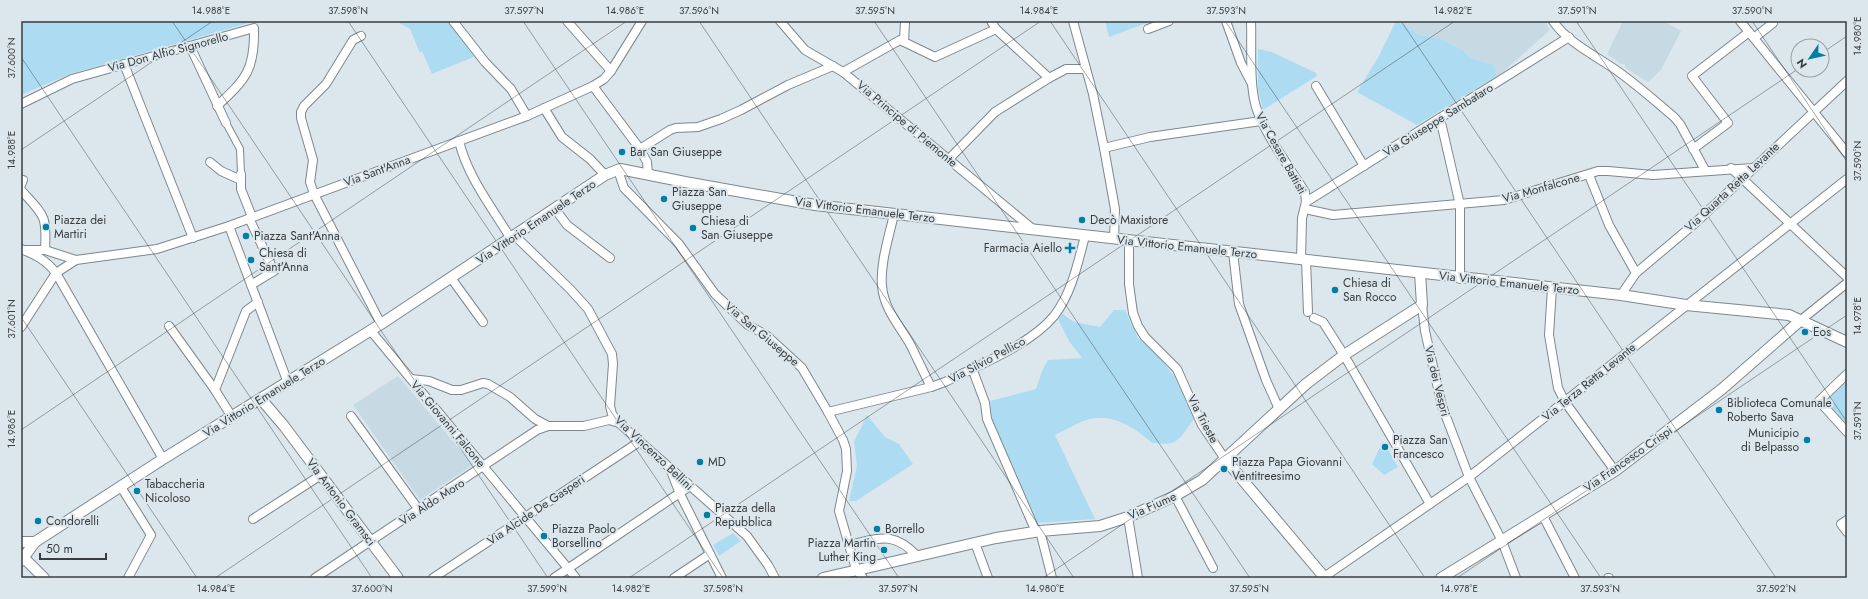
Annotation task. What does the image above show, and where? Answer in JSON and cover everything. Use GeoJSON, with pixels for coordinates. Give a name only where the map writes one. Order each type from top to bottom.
{"type":"FeatureCollection","features":[{"type":"Feature","properties":{"kind":"street"},"geometry":{"type":"LineString","coordinates":[[453,21],[485,62],[511,89],[527,116]]}},
{"type":"Feature","properties":{"kind":"street"},"geometry":{"type":"LineString","coordinates":[[566,21],[611,71]]}},
{"type":"Feature","properties":{"kind":"street","name":"Via Sant'Anna"},"geometry":{"type":"LineString","coordinates":[[76,260],[158,249],[193,238],[527,116],[593,86],[604,79],[611,71],[642,21]]}},
{"type":"Feature","properties":{"kind":"street","name":"Via Principe di Piemonte"},"geometry":{"type":"LineString","coordinates":[[780,21],[805,50],[843,72],[1034,230]]}},
{"type":"Feature","properties":{"kind":"street"},"geometry":{"type":"LineString","coordinates":[[904,21],[904,42]]}},
{"type":"Feature","properties":{"kind":"street"},"geometry":{"type":"LineString","coordinates":[[991,21],[996,29],[1049,78]]}},
{"type":"Feature","properties":{"kind":"street"},"geometry":{"type":"LineString","coordinates":[[1073,21],[1086,69],[1104,148],[1115,209],[1114,239]]}},
{"type":"Feature","properties":{"kind":"street"},"geometry":{"type":"LineString","coordinates":[[1148,29],[1169,21]]}},
{"type":"Feature","properties":{"kind":"street"},"geometry":{"type":"LineString","coordinates":[[1226,21],[1241,63],[1252,85]]}},
{"type":"Feature","properties":{"kind":"street","name":"Via Cesare Battisti"},"geometry":{"type":"LineString","coordinates":[[1251,21],[1252,85],[1255,106],[1261,121],[1305,192],[1306,206],[1302,218],[1304,260],[1311,315],[1323,322],[1344,355]]}},
{"type":"Feature","properties":{"kind":"street"},"geometry":{"type":"LineString","coordinates":[[1553,21],[1568,37],[1618,71],[1674,117],[1680,124],[1704,170]]}},
{"type":"Feature","properties":{"kind":"street"},"geometry":{"type":"LineString","coordinates":[[1740,21],[1847,153]]}},
{"type":"Feature","properties":{"kind":"street"},"geometry":{"type":"LineString","coordinates":[[1694,149],[1728,123],[1692,76],[1751,35],[1773,23]]}},
{"type":"Feature","properties":{"kind":"street","name":"Via Don Alfio Signorello"},"geometry":{"type":"LineString","coordinates":[[21,104],[72,79],[254,28],[255,45],[250,69],[236,88],[217,106]]}},
{"type":"Feature","properties":{"kind":"street"},"geometry":{"type":"LineString","coordinates":[[843,72],[900,40],[934,57],[996,29]]}},
{"type":"Feature","properties":{"kind":"street"},"geometry":{"type":"LineString","coordinates":[[361,36],[353,40],[326,84],[304,106],[301,112],[301,118],[312,156],[310,182],[314,194],[381,324]]}},
{"type":"Feature","properties":{"kind":"street","name":"Via Giuseppe Sambataro"},"geometry":{"type":"LineString","coordinates":[[1306,206],[1364,166],[1568,37]]}},
{"type":"Feature","properties":{"kind":"street"},"geometry":{"type":"LineString","coordinates":[[190,46],[217,106],[240,149],[241,189],[251,218],[274,271],[251,285]]}},
{"type":"Feature","properties":{"kind":"street"},"geometry":{"type":"LineString","coordinates":[[124,64],[193,238]]}},
{"type":"Feature","properties":{"kind":"street"},"geometry":{"type":"LineString","coordinates":[[640,149],[670,130],[680,127],[698,127],[721,119],[788,85],[833,66]]}},
{"type":"Feature","properties":{"kind":"street"},"geometry":{"type":"LineString","coordinates":[[949,159],[995,112],[1066,68],[1086,69]]}},
{"type":"Feature","properties":{"kind":"street","name":"Via Quarta Retta Levante"},"geometry":{"type":"LineString","coordinates":[[1621,296],[1636,273],[1693,226],[1847,81]]}},
{"type":"Feature","properties":{"kind":"street"},"geometry":{"type":"LineString","coordinates":[[593,86],[640,149],[647,162],[648,174]]}},
{"type":"Feature","properties":{"kind":"street"},"geometry":{"type":"LineString","coordinates":[[1316,86],[1364,166]]}},
{"type":"Feature","properties":{"kind":"street"},"geometry":{"type":"LineString","coordinates":[[544,108],[562,137],[590,159],[605,175]]}},
{"type":"Feature","properties":{"kind":"street"},"geometry":{"type":"LineString","coordinates":[[1440,118],[1460,205],[1460,279]]}},
{"type":"Feature","properties":{"kind":"street"},"geometry":{"type":"LineString","coordinates":[[1104,148],[1150,137],[1261,121]]}},
{"type":"Feature","properties":{"kind":"street","name":"Via Vincenzo Bellini"},"geometry":{"type":"LineString","coordinates":[[459,141],[462,153],[483,195],[508,234],[515,236],[574,293],[582,301],[591,315],[612,354],[613,364],[610,406],[612,414],[619,423],[639,442],[747,536],[768,565],[775,578]]}},
{"type":"Feature","properties":{"kind":"street"},"geometry":{"type":"LineString","coordinates":[[210,162],[221,171],[241,177]]}},
{"type":"Feature","properties":{"kind":"street"},"geometry":{"type":"LineString","coordinates":[[1731,168],[1847,277]]}},
{"type":"Feature","properties":{"kind":"street","name":"Via Monfalcone"},"geometry":{"type":"LineString","coordinates":[[1306,206],[1333,215],[1460,205],[1504,200],[1589,175],[1608,171],[1653,175],[1731,168],[1753,168]]}},
{"type":"Feature","properties":{"kind":"street","name":"Via Vittorio Emanuele Terzo"},"geometry":{"type":"LineString","coordinates":[[35,542],[163,459],[371,331],[605,175],[620,169],[815,205],[1420,273],[1460,279],[1552,288],[1686,305],[1789,315],[1847,342]]}},
{"type":"Feature","properties":{"kind":"street","name":"Via San Giuseppe"},"geometry":{"type":"LineString","coordinates":[[620,169],[620,176],[624,188],[679,244],[715,294],[748,325],[766,335],[802,368],[828,412],[843,440],[846,449],[847,471],[838,511],[856,569],[863,578]]}},
{"type":"Feature","properties":{"kind":"street"},"geometry":{"type":"LineString","coordinates":[[1589,175],[1609,224],[1636,273]]}},
{"type":"Feature","properties":{"kind":"street","name":"Via Terza Retta Levante"},"geometry":{"type":"LineString","coordinates":[[1325,578],[1469,477],[1847,179]]}},
{"type":"Feature","properties":{"kind":"street"},"geometry":{"type":"LineString","coordinates":[[21,190],[44,218],[46,228],[45,250]]}},
{"type":"Feature","properties":{"kind":"street"},"geometry":{"type":"LineString","coordinates":[[555,209],[567,225],[610,258]]}},
{"type":"Feature","properties":{"kind":"street"},"geometry":{"type":"LineString","coordinates":[[894,214],[883,264],[883,294],[888,309],[909,343],[931,387]]}},
{"type":"Feature","properties":{"kind":"street"},"geometry":{"type":"LineString","coordinates":[[229,226],[288,383]]}},
{"type":"Feature","properties":{"kind":"street","name":"Via Silvio Pellico"},"geometry":{"type":"LineString","coordinates":[[828,412],[931,387],[1027,341],[1054,316],[1074,275],[1085,236]]}},
{"type":"Feature","properties":{"kind":"street","name":"Via Trieste"},"geometry":{"type":"LineString","coordinates":[[1129,241],[1129,284],[1133,313],[1138,326],[1145,337],[1176,369],[1202,425],[1225,459],[1325,578]]}},
{"type":"Feature","properties":{"kind":"street"},"geometry":{"type":"LineString","coordinates":[[21,250],[45,250],[76,260]]}},
{"type":"Feature","properties":{"kind":"street"},"geometry":{"type":"LineString","coordinates":[[21,250],[39,256],[47,262],[163,459]]}},
{"type":"Feature","properties":{"kind":"street"},"geometry":{"type":"LineString","coordinates":[[1233,252],[1239,304],[1266,380],[1279,409]]}},
{"type":"Feature","properties":{"kind":"street"},"geometry":{"type":"LineString","coordinates":[[21,327],[56,277],[76,260]]}},
{"type":"Feature","properties":{"kind":"street"},"geometry":{"type":"LineString","coordinates":[[1420,273],[1422,305]]}},
{"type":"Feature","properties":{"kind":"street"},"geometry":{"type":"LineString","coordinates":[[451,278],[482,322]]}},
{"type":"Feature","properties":{"kind":"street"},"geometry":{"type":"LineString","coordinates":[[1800,320],[1847,283]]}},
{"type":"Feature","properties":{"kind":"street"},"geometry":{"type":"LineString","coordinates":[[1552,288],[1549,335],[1558,388],[1565,402],[1615,471]]}},
{"type":"Feature","properties":{"kind":"street"},"geometry":{"type":"LineString","coordinates":[[215,390],[246,311],[258,302]]}},
{"type":"Feature","properties":{"kind":"street","name":"Via Fiume"},"geometry":{"type":"LineString","coordinates":[[823,578],[856,569],[1038,531],[1100,526],[1128,517],[1175,496],[1202,480],[1306,384],[1344,355],[1422,305]]}},
{"type":"Feature","properties":{"kind":"street","name":"Via dei Vespri"},"geometry":{"type":"LineString","coordinates":[[1422,305],[1425,331],[1442,406],[1469,477],[1502,541],[1516,578]]}},
{"type":"Feature","properties":{"kind":"street","name":"Via Francesco Crispi"},"geometry":{"type":"LineString","coordinates":[[1441,578],[1615,471],[1722,389],[1800,320]]}},
{"type":"Feature","properties":{"kind":"street"},"geometry":{"type":"LineString","coordinates":[[169,326],[215,390],[232,417]]}},
{"type":"Feature","properties":{"kind":"street","name":"Via Giovanni Falcone"},"geometry":{"type":"LineString","coordinates":[[371,331],[568,568]]}},
{"type":"Feature","properties":{"kind":"street"},"geometry":{"type":"LineString","coordinates":[[1344,355],[1430,504]]}},
{"type":"Feature","properties":{"kind":"street"},"geometry":{"type":"LineString","coordinates":[[972,368],[985,403],[987,419],[1038,531],[1052,578]]}},
{"type":"Feature","properties":{"kind":"street"},"geometry":{"type":"LineString","coordinates":[[1847,374],[1819,401],[1847,432]]}},
{"type":"Feature","properties":{"kind":"street"},"geometry":{"type":"LineString","coordinates":[[411,379],[429,381],[452,390],[461,390],[483,383],[488,384],[510,397],[535,419],[548,426],[584,426],[609,420],[619,423]]}},
{"type":"Feature","properties":{"kind":"street","name":"Via Antonio Gramsci"},"geometry":{"type":"LineString","coordinates":[[263,398],[398,578]]}},
{"type":"Feature","properties":{"kind":"street"},"geometry":{"type":"LineString","coordinates":[[351,416],[419,510]]}},
{"type":"Feature","properties":{"kind":"street","name":"Via Aldo Moro"},"geometry":{"type":"LineString","coordinates":[[315,578],[484,467],[537,430],[548,426]]}},
{"type":"Feature","properties":{"kind":"street","name":"Via Alcide De Gasperi"},"geometry":{"type":"LineString","coordinates":[[433,578],[639,442]]}},
{"type":"Feature","properties":{"kind":"street"},"geometry":{"type":"LineString","coordinates":[[669,468],[680,494],[722,578]]}},
{"type":"Feature","properties":{"kind":"street"},"geometry":{"type":"LineString","coordinates":[[253,519],[321,475]]}},
{"type":"Feature","properties":{"kind":"street"},"geometry":{"type":"LineString","coordinates":[[554,578],[690,486]]}},
{"type":"Feature","properties":{"kind":"street"},"geometry":{"type":"LineString","coordinates":[[121,487],[151,535],[128,578]]}},
{"type":"Feature","properties":{"kind":"street"},"geometry":{"type":"LineString","coordinates":[[1175,496],[1213,568]]}},
{"type":"Feature","properties":{"kind":"street"},"geometry":{"type":"LineString","coordinates":[[1543,516],[1575,578]]}},
{"type":"Feature","properties":{"kind":"street"},"geometry":{"type":"LineString","coordinates":[[1128,517],[1138,578]]}},
{"type":"Feature","properties":{"kind":"street"},"geometry":{"type":"LineString","coordinates":[[1847,520],[1841,524],[1847,532]]}},
{"type":"Feature","properties":{"kind":"street"},"geometry":{"type":"LineString","coordinates":[[848,545],[887,537],[910,548],[917,556]]}},
{"type":"Feature","properties":{"kind":"street"},"geometry":{"type":"LineString","coordinates":[[21,542],[35,542]]}},
{"type":"Feature","properties":{"kind":"street"},"geometry":{"type":"LineString","coordinates":[[35,542],[24,560],[44,578]]}},
{"type":"Feature","properties":{"kind":"street"},"geometry":{"type":"LineString","coordinates":[[975,543],[988,578]]}},
{"type":"Feature","properties":{"kind":"street"},"geometry":{"type":"LineString","coordinates":[[674,578],[710,554]]}},
{"type":"Feature","properties":{"kind":"street"},"geometry":{"type":"LineString","coordinates":[[568,568],[576,578]]}},
{"type":"Feature","properties":{"kind":"shaded area"},"geometry":{"type":"Polygon","coordinates":[[[21,21],[256,21],[70,74],[21,95],[21,21]]]}},
{"type":"Feature","properties":{"kind":"shaded area"},"geometry":{"type":"Polygon","coordinates":[[[396,21],[449,21],[476,56],[432,74],[422,51],[420,53],[410,29],[396,21]]]}},
{"type":"Feature","properties":{"kind":"shaded area"},"geometry":{"type":"Polygon","coordinates":[[[1105,21],[1152,21],[1109,37],[1105,21]]]}},
{"type":"Feature","properties":{"kind":"shaded area"},"geometry":{"type":"Polygon","coordinates":[[[1396,21],[1399,21],[1419,35],[1439,38],[1464,51],[1471,58],[1493,64],[1497,76],[1417,125],[1357,92],[1379,56],[1396,21]]]}},
{"type":"Feature","properties":{"kind":"shaded area"},"geometry":{"type":"Polygon","coordinates":[[[1399,21],[1545,21],[1550,30],[1497,76],[1493,64],[1471,58],[1464,51],[1439,38],[1419,35],[1399,21]]]}},
{"type":"Feature","properties":{"kind":"shaded area"},"geometry":{"type":"Polygon","coordinates":[[[1623,21],[1663,21],[1681,31],[1661,70],[1648,82],[1627,69],[1624,64],[1621,64],[1607,54],[1623,21]]]}},
{"type":"Feature","properties":{"kind":"shaded area"},"geometry":{"type":"Polygon","coordinates":[[[1258,49],[1272,52],[1316,73],[1317,76],[1263,110],[1258,90],[1258,49]]]}},
{"type":"Feature","properties":{"kind":"shaded area"},"geometry":{"type":"Polygon","coordinates":[[[1114,310],[1125,310],[1138,338],[1159,357],[1175,377],[1194,419],[1178,440],[1161,444],[1152,443],[1131,427],[1107,418],[1086,420],[1055,435],[1095,519],[1037,523],[989,415],[989,407],[991,406],[990,401],[1036,389],[1042,371],[1048,360],[1082,358],[1069,341],[1057,317],[1060,312],[1074,322],[1100,327],[1114,310]]]}},
{"type":"Feature","properties":{"kind":"shaded area"},"geometry":{"type":"Polygon","coordinates":[[[398,376],[473,465],[420,500],[353,405],[398,376]]]}},
{"type":"Feature","properties":{"kind":"shaded area"},"geometry":{"type":"Polygon","coordinates":[[[1847,380],[1847,425],[1825,402],[1847,380]]]}},
{"type":"Feature","properties":{"kind":"shaded area"},"geometry":{"type":"Polygon","coordinates":[[[867,415],[885,437],[899,444],[913,464],[856,501],[849,501],[857,466],[854,442],[867,415]]]}},
{"type":"Feature","properties":{"kind":"shaded area"},"geometry":{"type":"Polygon","coordinates":[[[1383,441],[1398,467],[1384,475],[1372,464],[1383,441]]]}},
{"type":"Feature","properties":{"kind":"shaded area"},"geometry":{"type":"Polygon","coordinates":[[[733,533],[741,541],[719,556],[713,545],[733,533]]]}},
{"type":"Feature","properties":{"kind":"place","name":"Bar San Giuseppe"},"geometry":{"type":"Point","coordinates":[622,152]}},
{"type":"Feature","properties":{"kind":"place","name":"Piazza San Giuseppe"},"geometry":{"type":"Point","coordinates":[664,199]}},
{"type":"Feature","properties":{"kind":"place","name":"Decò Maxistore"},"geometry":{"type":"Point","coordinates":[1082,220]}},
{"type":"Feature","properties":{"kind":"place","name":"Piazza dei Martiri"},"geometry":{"type":"Point","coordinates":[46,227]}},
{"type":"Feature","properties":{"kind":"place","name":"Chiesa di San Giuseppe"},"geometry":{"type":"Point","coordinates":[693,228]}},
{"type":"Feature","properties":{"kind":"place","name":"Piazza Sant'Anna"},"geometry":{"type":"Point","coordinates":[246,236]}},
{"type":"Feature","properties":{"kind":"place","name":"Farmacia Aiello"},"geometry":{"type":"Point","coordinates":[1070,248]}},
{"type":"Feature","properties":{"kind":"place","name":"Chiesa di Sant'Anna"},"geometry":{"type":"Point","coordinates":[251,260]}},
{"type":"Feature","properties":{"kind":"place","name":"Chiesa di San Rocco"},"geometry":{"type":"Point","coordinates":[1335,290]}},
{"type":"Feature","properties":{"kind":"place","name":"Eos"},"geometry":{"type":"Point","coordinates":[1805,332]}},
{"type":"Feature","properties":{"kind":"place","name":"Biblioteca Comunale Roberto Sava"},"geometry":{"type":"Point","coordinates":[1719,410]}},
{"type":"Feature","properties":{"kind":"place","name":"Municipio di Belpasso"},"geometry":{"type":"Point","coordinates":[1807,440]}},
{"type":"Feature","properties":{"kind":"place","name":"Piazza San Francesco"},"geometry":{"type":"Point","coordinates":[1385,447]}},
{"type":"Feature","properties":{"kind":"place","name":"MD"},"geometry":{"type":"Point","coordinates":[700,462]}},
{"type":"Feature","properties":{"kind":"place","name":"Piazza Papa Giovanni Ventitreesimo"},"geometry":{"type":"Point","coordinates":[1224,469]}},
{"type":"Feature","properties":{"kind":"place","name":"Tabaccheria Nicoloso"},"geometry":{"type":"Point","coordinates":[137,491]}},
{"type":"Feature","properties":{"kind":"place","name":"Piazza della Repubblica"},"geometry":{"type":"Point","coordinates":[707,515]}},
{"type":"Feature","properties":{"kind":"place","name":"Condorelli"},"geometry":{"type":"Point","coordinates":[38,521]}},
{"type":"Feature","properties":{"kind":"place","name":"Borrello"},"geometry":{"type":"Point","coordinates":[877,529]}},
{"type":"Feature","properties":{"kind":"place","name":"Piazza Paolo Borsellino"},"geometry":{"type":"Point","coordinates":[544,536]}},
{"type":"Feature","properties":{"kind":"place","name":"Piazza Martin Luther King"},"geometry":{"type":"Point","coordinates":[884,550]}}]}
